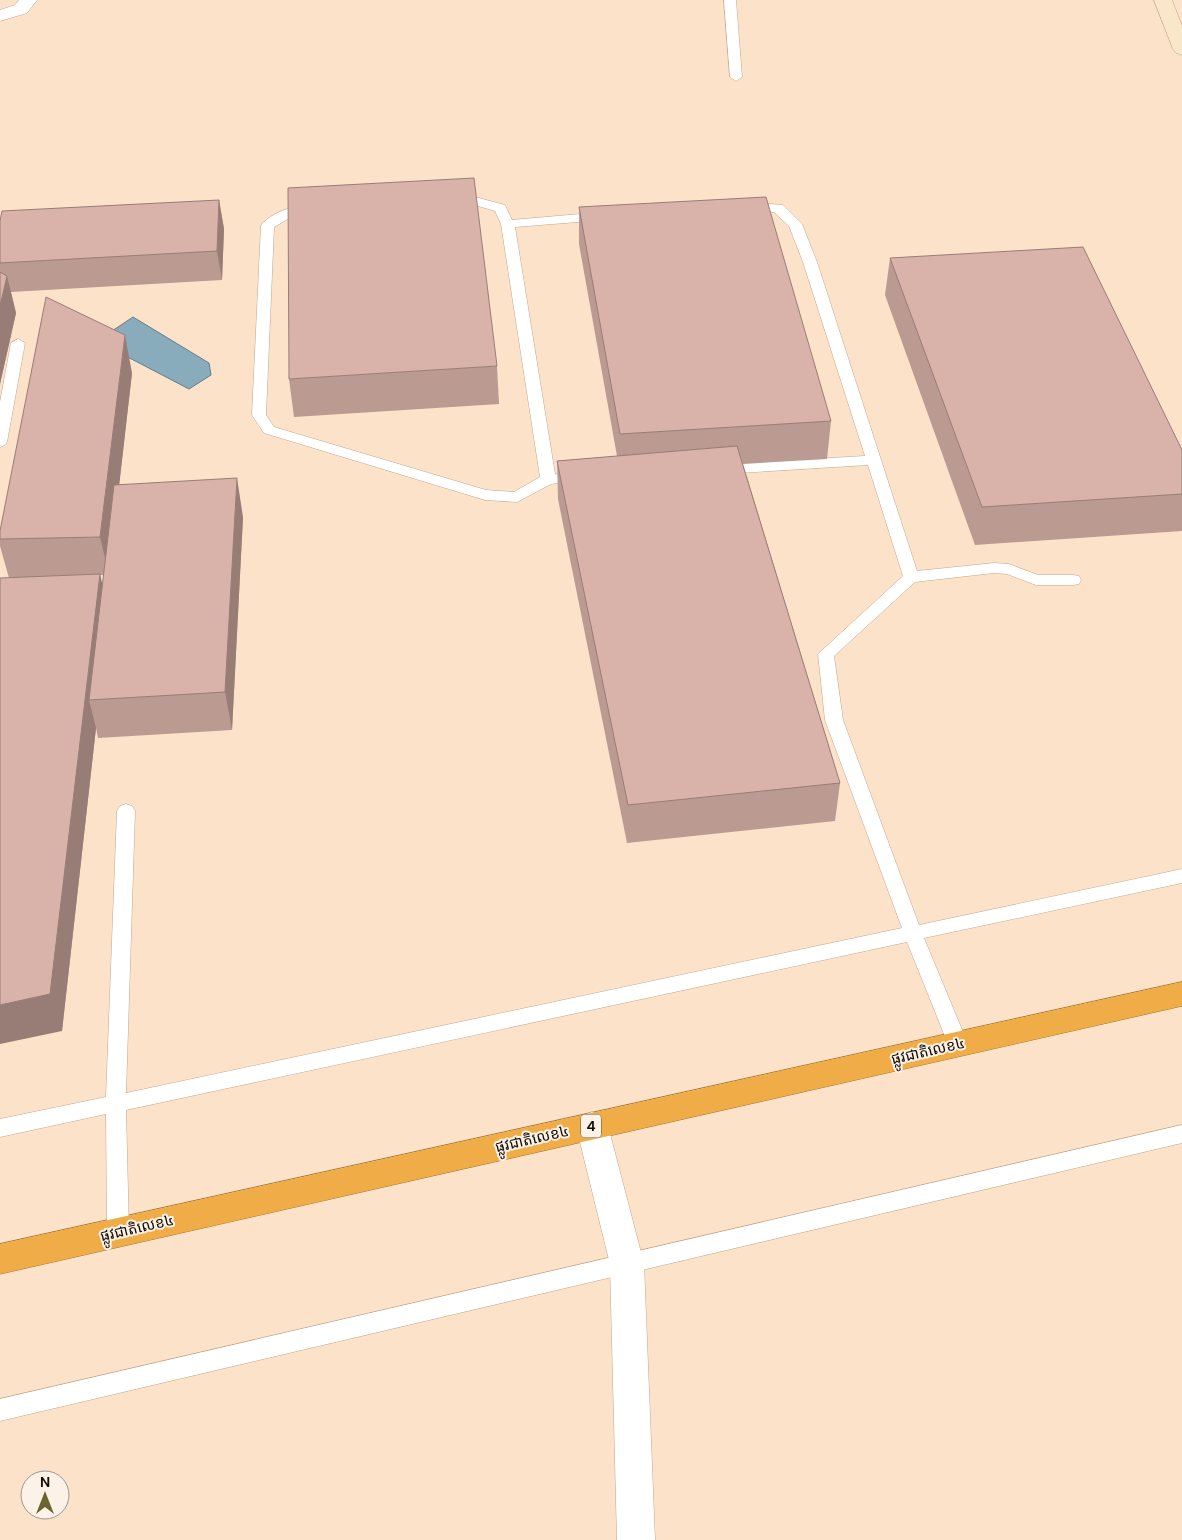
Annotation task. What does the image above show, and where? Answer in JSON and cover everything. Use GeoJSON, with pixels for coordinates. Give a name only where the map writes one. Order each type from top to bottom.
{"type":"FeatureCollection","features":[{"type":"Feature","properties":{"kind":"highway","name":"ផ្លូវជាតិលេខ៤"},"geometry":{"type":"LineString","coordinates":[[0,1259],[1182,994]]}},
{"type":"Feature","properties":{"kind":"street"},"geometry":{"type":"LineString","coordinates":[[0,16],[21,9],[28,0]]}},
{"type":"Feature","properties":{"kind":"street"},"geometry":{"type":"LineString","coordinates":[[1163,0],[1181,44]]}},
{"type":"Feature","properties":{"kind":"street"},"geometry":{"type":"LineString","coordinates":[[592,1126],[627,1264],[636,1540]]}},
{"type":"Feature","properties":{"kind":"lane"},"geometry":{"type":"LineString","coordinates":[[730,0],[736,77]]}},
{"type":"Feature","properties":{"kind":"lane"},"geometry":{"type":"LineString","coordinates":[[437,203],[476,201],[500,208],[508,224],[548,479]]}},
{"type":"Feature","properties":{"kind":"lane"},"geometry":{"type":"LineString","coordinates":[[729,206],[778,208],[795,224],[810,262],[911,577]]}},
{"type":"Feature","properties":{"kind":"lane"},"geometry":{"type":"LineString","coordinates":[[321,209],[292,211],[268,225],[259,415],[269,430],[485,495],[517,497],[548,479],[577,478]]}},
{"type":"Feature","properties":{"kind":"lane"},"geometry":{"type":"LineString","coordinates":[[508,224],[615,215]]}},
{"type":"Feature","properties":{"kind":"lane"},"geometry":{"type":"LineString","coordinates":[[0,442],[18,343]]}},
{"type":"Feature","properties":{"kind":"lane"},"geometry":{"type":"LineString","coordinates":[[706,470],[874,460]]}},
{"type":"Feature","properties":{"kind":"lane"},"geometry":{"type":"LineString","coordinates":[[958,1044],[913,933],[834,720],[826,654],[911,577],[994,568],[1009,570],[1036,580],[1073,580]]}},
{"type":"Feature","properties":{"kind":"lane"},"geometry":{"type":"LineString","coordinates":[[118,1232],[116,1104],[126,811]]}},
{"type":"Feature","properties":{"kind":"lane"},"geometry":{"type":"LineString","coordinates":[[0,1128],[1182,876]]}},
{"type":"Feature","properties":{"kind":"lane"},"geometry":{"type":"LineString","coordinates":[[0,1410],[1182,1134]]}},
{"type":"Feature","properties":{"kind":"water"},"geometry":{"type":"Polygon","coordinates":[[[133,317],[209,363],[211,375],[189,389],[97,341],[133,317]]]}},
{"type":"Feature","properties":{"kind":"building"},"geometry":{"type":"Polygon","coordinates":[[[474,178],[497,366],[289,379],[288,188],[474,178]]]}},
{"type":"Feature","properties":{"kind":"building"},"geometry":{"type":"Polygon","coordinates":[[[766,197],[831,421],[620,434],[579,207],[766,197]]]}},
{"type":"Feature","properties":{"kind":"building"},"geometry":{"type":"Polygon","coordinates":[[[219,200],[217,251],[0,263],[0,221],[2,211],[219,200]]]}},
{"type":"Feature","properties":{"kind":"building"},"geometry":{"type":"Polygon","coordinates":[[[1083,247],[1182,450],[1182,494],[982,507],[890,258],[1083,247]]]}},
{"type":"Feature","properties":{"kind":"building"},"geometry":{"type":"Polygon","coordinates":[[[0,272],[7,276],[0,306],[0,272]]]}},
{"type":"Feature","properties":{"kind":"building"},"geometry":{"type":"Polygon","coordinates":[[[46,297],[125,335],[100,537],[0,539],[0,531],[46,297]]]}},
{"type":"Feature","properties":{"kind":"building"},"geometry":{"type":"Polygon","coordinates":[[[737,446],[840,783],[628,805],[557,461],[737,446]]]}},
{"type":"Feature","properties":{"kind":"building"},"geometry":{"type":"Polygon","coordinates":[[[237,478],[225,692],[89,700],[114,485],[237,478]]]}},
{"type":"Feature","properties":{"kind":"building"},"geometry":{"type":"Polygon","coordinates":[[[100,574],[50,994],[0,1005],[0,578],[100,574]]]}}]}
